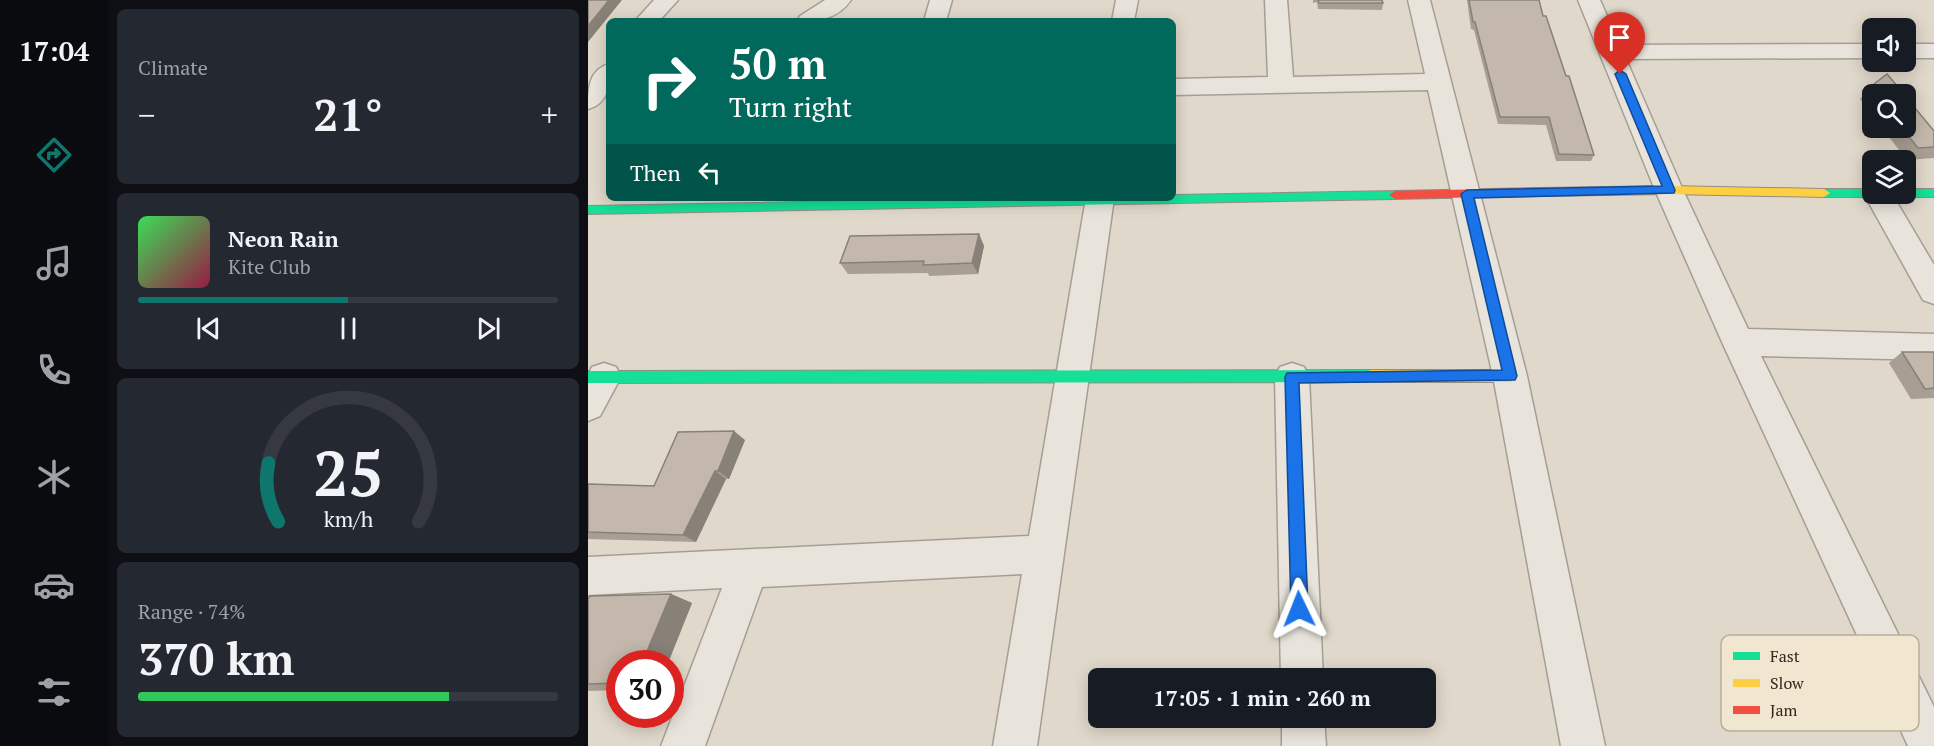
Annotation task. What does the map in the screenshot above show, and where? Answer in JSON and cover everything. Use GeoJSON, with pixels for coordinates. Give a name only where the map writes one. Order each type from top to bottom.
{"type":"FeatureCollection","features":[{"type":"Feature","properties":{"kind":"street"},"geometry":{"type":"LineString","coordinates":[[649,18],[667,0]]}},
{"type":"Feature","properties":{"kind":"street"},"geometry":{"type":"LineString","coordinates":[[813,18],[840,0]]}},
{"type":"Feature","properties":{"kind":"street"},"geometry":{"type":"LineString","coordinates":[[936,18],[941,0]]}},
{"type":"Feature","properties":{"kind":"street"},"geometry":{"type":"LineString","coordinates":[[1124,18],[1127,0]]}},
{"type":"Feature","properties":{"kind":"street"},"geometry":{"type":"LineString","coordinates":[[1276,0],[1281,85]]}},
{"type":"Feature","properties":{"kind":"street"},"geometry":{"type":"LineString","coordinates":[[1419,0],[1510,376],[1583,746]]}},
{"type":"Feature","properties":{"kind":"street"},"geometry":{"type":"LineString","coordinates":[[1589,0],[1738,342],[1877,635]]}},
{"type":"Feature","properties":{"kind":"street"},"geometry":{"type":"LineString","coordinates":[[1611,52],[1862,51]]}},
{"type":"Feature","properties":{"kind":"street"},"geometry":{"type":"LineString","coordinates":[[1916,51],[1934,51]]}},
{"type":"Feature","properties":{"kind":"street"},"geometry":{"type":"LineString","coordinates":[[596,98],[606,78]]}},
{"type":"Feature","properties":{"kind":"street"},"geometry":{"type":"LineString","coordinates":[[1176,87],[1439,82]]}},
{"type":"Feature","properties":{"kind":"street"},"geometry":{"type":"LineString","coordinates":[[1176,198],[1670,190],[1862,194]]}},
{"type":"Feature","properties":{"kind":"street"},"geometry":{"type":"LineString","coordinates":[[1916,193],[1934,193]]}},
{"type":"Feature","properties":{"kind":"street"},"geometry":{"type":"LineString","coordinates":[[588,210],[691,203],[896,201]]}},
{"type":"Feature","properties":{"kind":"street"},"geometry":{"type":"LineString","coordinates":[[1015,746],[1100,201]]}},
{"type":"Feature","properties":{"kind":"street"},"geometry":{"type":"LineString","coordinates":[[1884,204],[1934,292]]}},
{"type":"Feature","properties":{"kind":"street"},"geometry":{"type":"LineString","coordinates":[[1738,342],[1934,347]]}},
{"type":"Feature","properties":{"kind":"street"},"geometry":{"type":"LineString","coordinates":[[588,406],[596,377],[1510,376]]}},
{"type":"Feature","properties":{"kind":"street"},"geometry":{"type":"LineString","coordinates":[[1292,377],[1302,668]]}},
{"type":"Feature","properties":{"kind":"street"},"geometry":{"type":"LineString","coordinates":[[588,576],[1045,554]]}},
{"type":"Feature","properties":{"kind":"street"},"geometry":{"type":"LineString","coordinates":[[683,746],[749,568]]}},
{"type":"Feature","properties":{"kind":"street"},"geometry":{"type":"LineString","coordinates":[[1919,723],[1930,746]]}},
{"type":"Feature","properties":{"kind":"street"},"geometry":{"type":"LineString","coordinates":[[1303,728],[1304,746]]}},
{"type":"Feature","properties":{"kind":"building"},"geometry":{"type":"Polygon","coordinates":[[[588,0],[609,0],[588,26],[588,0]]]}},
{"type":"Feature","properties":{"kind":"building"},"geometry":{"type":"Polygon","coordinates":[[[1318,0],[1382,0],[1383,3],[1319,3],[1318,0]]]}},
{"type":"Feature","properties":{"kind":"building"},"geometry":{"type":"Polygon","coordinates":[[[1469,0],[1539,0],[1566,76],[1569,76],[1594,155],[1559,154],[1549,117],[1500,117],[1469,0]]]}},
{"type":"Feature","properties":{"kind":"building"},"geometry":{"type":"Polygon","coordinates":[[[1887,74],[1896,84],[1874,84],[1887,74]]]}},
{"type":"Feature","properties":{"kind":"building"},"geometry":{"type":"Polygon","coordinates":[[[1916,109],[1934,131],[1934,147],[1918,148],[1910,138],[1916,138],[1916,109]]]}},
{"type":"Feature","properties":{"kind":"building"},"geometry":{"type":"Polygon","coordinates":[[[979,234],[972,263],[923,265],[924,261],[840,263],[850,236],[979,234]]]}},
{"type":"Feature","properties":{"kind":"building"},"geometry":{"type":"Polygon","coordinates":[[[1902,352],[1934,352],[1934,388],[1925,389],[1902,352]]]}},
{"type":"Feature","properties":{"kind":"building"},"geometry":{"type":"Polygon","coordinates":[[[734,431],[718,471],[715,471],[683,535],[588,532],[588,484],[654,486],[678,432],[734,431]]]}},
{"type":"Feature","properties":{"kind":"building"},"geometry":{"type":"Polygon","coordinates":[[[671,594],[647,650],[606,650],[606,683],[588,684],[588,599],[590,596],[671,594]]]}},
{"type":"Feature","properties":{"kind":"traffic: fast"},"geometry":{"type":"LineString","coordinates":[[1824,193],[1934,193]]}},
{"type":"Feature","properties":{"kind":"traffic: fast"},"geometry":{"type":"LineString","coordinates":[[1176,199],[1395,195]]}},
{"type":"Feature","properties":{"kind":"traffic: fast"},"geometry":{"type":"LineString","coordinates":[[588,210],[1072,201]]}},
{"type":"Feature","properties":{"kind":"traffic: fast"},"geometry":{"type":"LineString","coordinates":[[588,377],[1371,376]]}},
{"type":"Feature","properties":{"kind":"traffic: slow"},"geometry":{"type":"LineString","coordinates":[[1540,192],[1669,190],[1824,193]]}},
{"type":"Feature","properties":{"kind":"traffic: slow"},"geometry":{"type":"LineString","coordinates":[[1371,376],[1510,376]]}},
{"type":"Feature","properties":{"kind":"traffic: jam"},"geometry":{"type":"LineString","coordinates":[[1395,195],[1540,192]]}},
{"type":"Feature","properties":{"kind":"route"},"geometry":{"type":"LineString","coordinates":[[1299,609],[1292,377],[1510,376],[1467,194],[1670,190],[1620,74]]}}]}
